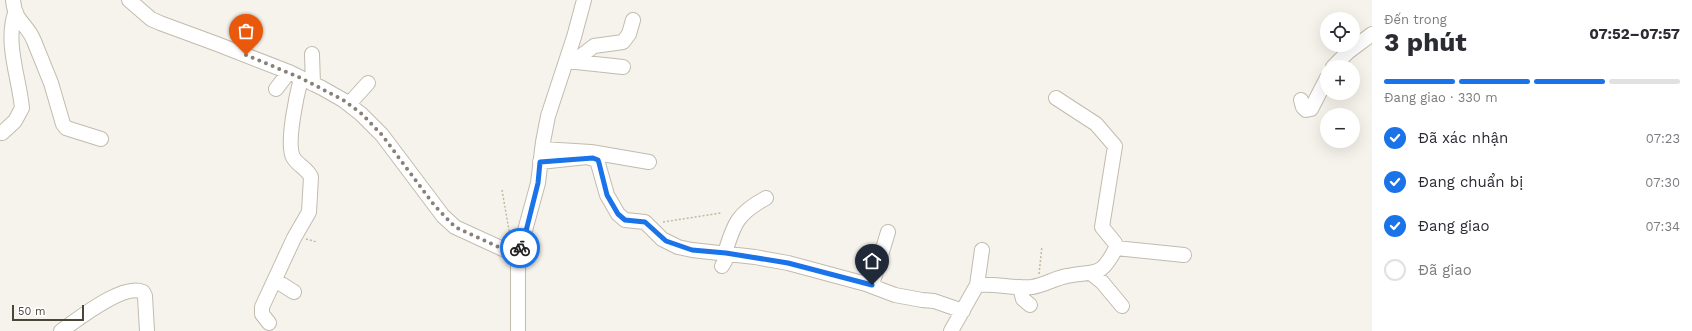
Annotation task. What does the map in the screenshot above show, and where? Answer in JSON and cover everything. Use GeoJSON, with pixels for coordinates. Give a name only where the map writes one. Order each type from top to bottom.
{"type":"FeatureCollection","features":[{"type":"Feature","properties":{"kind":"street"},"geometry":{"type":"LineString","coordinates":[[129,0],[160,24],[217,44],[295,75],[349,104],[362,114],[382,135],[434,205],[455,227],[516,255]]}},
{"type":"Feature","properties":{"kind":"street"},"geometry":{"type":"LineString","coordinates":[[518,331],[516,255],[536,189],[548,116],[570,62],[584,0]]}},
{"type":"Feature","properties":{"kind":"street"},"geometry":{"type":"LineString","coordinates":[[2,133],[15,121],[22,108],[13,60],[12,21],[14,6]]}},
{"type":"Feature","properties":{"kind":"street"},"geometry":{"type":"LineString","coordinates":[[14,6],[32,35],[51,83],[63,124],[66,128],[101,139]]}},
{"type":"Feature","properties":{"kind":"street"},"geometry":{"type":"LineString","coordinates":[[570,62],[594,46],[623,42],[629,34],[633,20]]}},
{"type":"Feature","properties":{"kind":"street"},"geometry":{"type":"LineString","coordinates":[[1340,60],[1372,34]]}},
{"type":"Feature","properties":{"kind":"street"},"geometry":{"type":"LineString","coordinates":[[312,54],[313,84]]}},
{"type":"Feature","properties":{"kind":"street"},"geometry":{"type":"LineString","coordinates":[[570,62],[623,68]]}},
{"type":"Feature","properties":{"kind":"street"},"geometry":{"type":"LineString","coordinates":[[276,89],[295,75]]}},
{"type":"Feature","properties":{"kind":"street"},"geometry":{"type":"LineString","coordinates":[[269,323],[262,314],[261,310],[310,207],[311,177],[309,172],[296,161],[290,148],[295,75]]}},
{"type":"Feature","properties":{"kind":"street"},"geometry":{"type":"LineString","coordinates":[[349,104],[368,83]]}},
{"type":"Feature","properties":{"kind":"street"},"geometry":{"type":"LineString","coordinates":[[1301,100],[1303,107],[1306,110],[1311,109],[1320,92]]}},
{"type":"Feature","properties":{"kind":"street"},"geometry":{"type":"LineString","coordinates":[[1056,98],[1096,124],[1115,146],[1102,227],[1115,243],[1116,248]]}},
{"type":"Feature","properties":{"kind":"street"},"geometry":{"type":"LineString","coordinates":[[541,156],[591,152],[649,162]]}},
{"type":"Feature","properties":{"kind":"street"},"geometry":{"type":"LineString","coordinates":[[541,156],[587,157],[598,160],[607,195],[618,214],[625,220],[645,222],[662,239],[678,247],[726,258],[788,263],[872,285],[895,295],[934,301],[963,310]]}},
{"type":"Feature","properties":{"kind":"street"},"geometry":{"type":"LineString","coordinates":[[726,258],[731,232],[741,215],[752,205],[766,198]]}},
{"type":"Feature","properties":{"kind":"street"},"geometry":{"type":"LineString","coordinates":[[872,285],[888,232]]}},
{"type":"Feature","properties":{"kind":"street"},"geometry":{"type":"LineString","coordinates":[[1116,248],[1184,255]]}},
{"type":"Feature","properties":{"kind":"street"},"geometry":{"type":"LineString","coordinates":[[977,285],[997,284],[1020,287],[1038,286],[1066,276],[1092,274],[1100,270],[1116,248]]}},
{"type":"Feature","properties":{"kind":"street"},"geometry":{"type":"LineString","coordinates":[[951,331],[977,285],[982,250]]}},
{"type":"Feature","properties":{"kind":"street"},"geometry":{"type":"LineString","coordinates":[[1092,274],[1102,282],[1122,306]]}},
{"type":"Feature","properties":{"kind":"street"},"geometry":{"type":"LineString","coordinates":[[275,280],[294,292]]}},
{"type":"Feature","properties":{"kind":"street"},"geometry":{"type":"LineString","coordinates":[[1020,287],[1023,299],[1030,305]]}},
{"type":"Feature","properties":{"kind":"street"},"geometry":{"type":"LineString","coordinates":[[61,331],[104,301],[122,293],[140,290],[145,296],[147,331]]}},
{"type":"Feature","properties":{"kind":"path"},"geometry":{"type":"LineString","coordinates":[[502,190],[516,255]]}},
{"type":"Feature","properties":{"kind":"path"},"geometry":{"type":"LineString","coordinates":[[660,223],[721,213]]}},
{"type":"Feature","properties":{"kind":"path"},"geometry":{"type":"LineString","coordinates":[[1038,286],[1042,246]]}},
{"type":"Feature","properties":{"kind":"way so far"},"geometry":{"type":"LineString","coordinates":[[246,55],[289,72],[322,88],[343,100],[362,114],[382,135],[443,216],[455,227],[518,256],[520,248]]}},
{"type":"Feature","properties":{"kind":"route"},"geometry":{"type":"LineString","coordinates":[[520,248],[532,209],[538,183],[540,162],[587,157],[598,160],[607,195],[618,214],[625,220],[639,220],[645,222],[650,225],[662,239],[678,247],[788,263],[872,285]]}}]}
